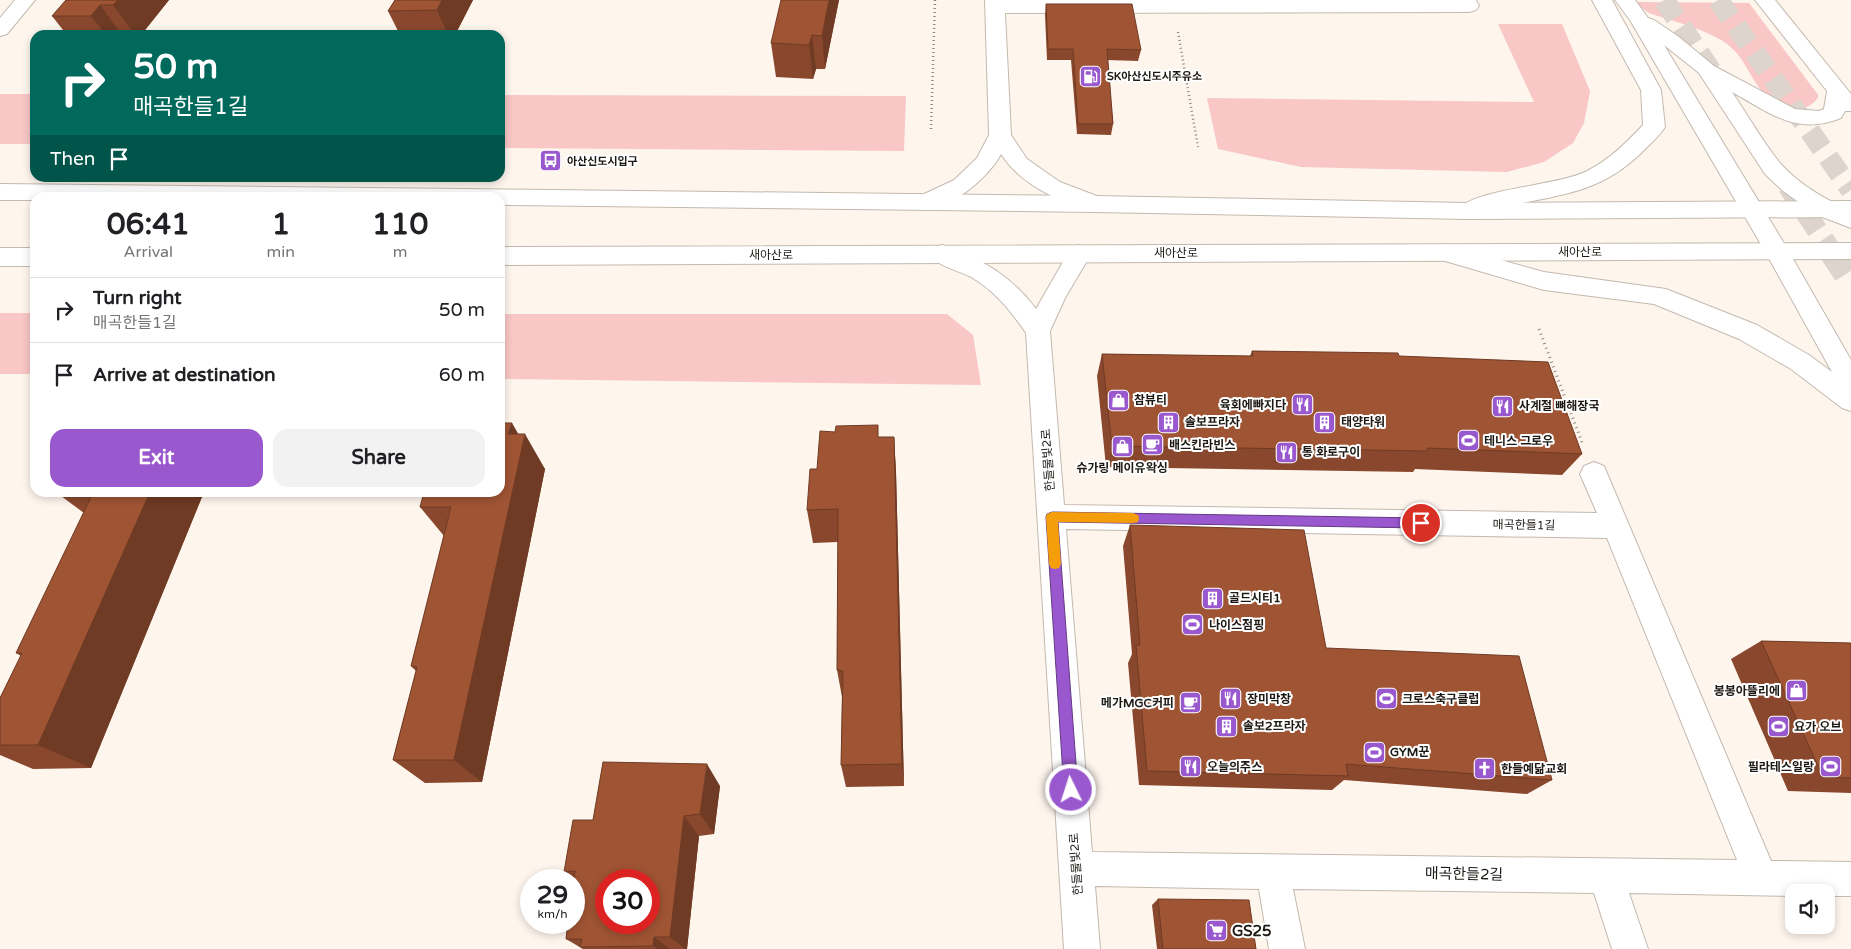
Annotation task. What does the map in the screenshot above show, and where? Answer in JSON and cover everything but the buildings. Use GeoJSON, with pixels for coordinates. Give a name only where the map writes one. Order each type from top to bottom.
{"type":"FeatureCollection","features":[{"type":"Feature","properties":{"kind":"main road"},"geometry":{"type":"LineString","coordinates":[[0,30],[25,0]]}},
{"type":"Feature","properties":{"kind":"main road"},"geometry":{"type":"LineString","coordinates":[[928,202],[962,185],[986,162],[1000,135],[995,3],[1175,10],[1469,6],[1466,0]]}},
{"type":"Feature","properties":{"kind":"main road"},"geometry":{"type":"LineString","coordinates":[[1468,211],[1490,202],[1558,189],[1594,177],[1627,155],[1654,127],[1651,90],[1602,0]]}},
{"type":"Feature","properties":{"kind":"main road"},"geometry":{"type":"LineString","coordinates":[[1625,0],[1639,19],[1778,251],[1851,384]]}},
{"type":"Feature","properties":{"kind":"main road"},"geometry":{"type":"LineString","coordinates":[[1765,0],[1851,109]]}},
{"type":"Feature","properties":{"kind":"main road"},"geometry":{"type":"LineString","coordinates":[[1639,19],[1672,40],[1706,69],[1791,116],[1821,118],[1834,113],[1837,90]]}},
{"type":"Feature","properties":{"kind":"main road"},"geometry":{"type":"LineString","coordinates":[[1706,69],[1773,169],[1790,186],[1825,209],[1851,220]]}},
{"type":"Feature","properties":{"kind":"main road"},"geometry":{"type":"LineString","coordinates":[[1000,135],[1019,164],[1052,187],[1094,204]]}},
{"type":"Feature","properties":{"kind":"main road"},"geometry":{"type":"LineString","coordinates":[[0,192],[30,192]]}},
{"type":"Feature","properties":{"kind":"main road"},"geometry":{"type":"LineString","coordinates":[[505,197],[1094,204],[1468,211],[1851,209]]}},
{"type":"Feature","properties":{"kind":"main road","name":"새아산로"},"geometry":{"type":"LineString","coordinates":[[505,256],[1851,251]]}},
{"type":"Feature","properties":{"kind":"main road"},"geometry":{"type":"LineString","coordinates":[[1443,252],[1544,281],[1657,295],[1748,332],[1800,362],[1851,401]]}},
{"type":"Feature","properties":{"kind":"main road"},"geometry":{"type":"LineString","coordinates":[[942,254],[980,271],[1014,297],[1038,331]]}},
{"type":"Feature","properties":{"kind":"main road"},"geometry":{"type":"LineString","coordinates":[[1038,331],[1053,297],[1079,254]]}},
{"type":"Feature","properties":{"kind":"main road"},"geometry":{"type":"LineString","coordinates":[[0,257],[30,257]]}},
{"type":"Feature","properties":{"kind":"main road","name":"한들물빛2로"},"geometry":{"type":"LineString","coordinates":[[1038,331],[1082,949]]}},
{"type":"Feature","properties":{"kind":"main road"},"geometry":{"type":"LineString","coordinates":[[1594,474],[1761,877]]}},
{"type":"Feature","properties":{"kind":"main road","name":"매곡한들1길"},"geometry":{"type":"LineString","coordinates":[[1052,517],[1616,526]]}},
{"type":"Feature","properties":{"kind":"main road","name":"매곡한들2길"},"geometry":{"type":"LineString","coordinates":[[1076,869],[1851,879]]}},
{"type":"Feature","properties":{"kind":"main road"},"geometry":{"type":"LineString","coordinates":[[1273,872],[1287,949]]}},
{"type":"Feature","properties":{"kind":"main road"},"geometry":{"type":"LineString","coordinates":[[1606,876],[1630,949]]}},
{"type":"Feature","properties":{"kind":"path"},"geometry":{"type":"LineString","coordinates":[[931,129],[935,0]]}},
{"type":"Feature","properties":{"kind":"path"},"geometry":{"type":"LineString","coordinates":[[1175,10],[1198,147]]}},
{"type":"Feature","properties":{"kind":"path"},"geometry":{"type":"LineString","coordinates":[[1539,329],[1594,474]]}},
{"type":"Feature","properties":{"kind":"shaded area"},"geometry":{"type":"Polygon","coordinates":[[[1637,2],[1749,3],[1819,96],[1812,104],[1804,108],[1781,104],[1769,98],[1754,80],[1741,58],[1721,40],[1695,28],[1649,13],[1640,7],[1637,2]]]}},
{"type":"Feature","properties":{"kind":"shaded area"},"geometry":{"type":"Polygon","coordinates":[[[1498,24],[1562,24],[1590,91],[1584,123],[1573,143],[1544,162],[1507,172],[1301,167],[1218,149],[1207,98],[1534,102],[1498,24]]]}},
{"type":"Feature","properties":{"kind":"shaded area"},"geometry":{"type":"Polygon","coordinates":[[[0,94],[30,94],[30,144],[0,144],[0,94]]]}},
{"type":"Feature","properties":{"kind":"shaded area"},"geometry":{"type":"Polygon","coordinates":[[[505,95],[906,96],[904,151],[505,148],[505,95]]]}},
{"type":"Feature","properties":{"kind":"shaded area"},"geometry":{"type":"Polygon","coordinates":[[[0,313],[30,313],[30,374],[0,374],[0,313]]]}},
{"type":"Feature","properties":{"kind":"shaded area"},"geometry":{"type":"Polygon","coordinates":[[[505,314],[947,314],[973,335],[981,385],[505,379],[505,314]]]}},
{"type":"Feature","properties":{"kind":"tunnel"},"geometry":{"type":"LineString","coordinates":[[1664,0],[1721,86]]}},
{"type":"Feature","properties":{"kind":"tunnel"},"geometry":{"type":"LineString","coordinates":[[1718,0],[1851,190]]}},
{"type":"Feature","properties":{"kind":"tunnel"},"geometry":{"type":"LineString","coordinates":[[1788,186],[1833,254]]}},
{"type":"Feature","properties":{"kind":"tunnel"},"geometry":{"type":"LineString","coordinates":[[1832,252],[1851,281]]}},
{"type":"Feature","properties":{"kind":"slow traffic"},"geometry":{"type":"LineString","coordinates":[[1055,564],[1052,517],[1133,518]]}},
{"type":"Feature","properties":{"kind":"place","name":"SK아산신도시주유소"},"geometry":{"type":"Point","coordinates":[1091,76]}},
{"type":"Feature","properties":{"kind":"place","name":"아산신도시입구"},"geometry":{"type":"Point","coordinates":[551,161]}},
{"type":"Feature","properties":{"kind":"place","name":"참뷰티"},"geometry":{"type":"Point","coordinates":[1118,400]}},
{"type":"Feature","properties":{"kind":"place","name":"육회에빠지다"},"geometry":{"type":"Point","coordinates":[1302,405]}},
{"type":"Feature","properties":{"kind":"place","name":"사계절 뼈해장국"},"geometry":{"type":"Point","coordinates":[1503,406]}},
{"type":"Feature","properties":{"kind":"place","name":"솔보프라자"},"geometry":{"type":"Point","coordinates":[1169,422]}},
{"type":"Feature","properties":{"kind":"place","name":"태양타워"},"geometry":{"type":"Point","coordinates":[1325,422]}},
{"type":"Feature","properties":{"kind":"place","name":"테니스 그로우"},"geometry":{"type":"Point","coordinates":[1468,441]}},
{"type":"Feature","properties":{"kind":"place","name":"배스킨라빈스"},"geometry":{"type":"Point","coordinates":[1153,445]}},
{"type":"Feature","properties":{"kind":"place","name":"슈가링 메이유왁싱"},"geometry":{"type":"Point","coordinates":[1122,447]}},
{"type":"Feature","properties":{"kind":"place","name":"통 화로구이"},"geometry":{"type":"Point","coordinates":[1286,452]}},
{"type":"Feature","properties":{"kind":"place","name":"골드시티1"},"geometry":{"type":"Point","coordinates":[1213,598]}},
{"type":"Feature","properties":{"kind":"place","name":"나이스점핑"},"geometry":{"type":"Point","coordinates":[1193,625]}},
{"type":"Feature","properties":{"kind":"place","name":"봉봉아뜰리에"},"geometry":{"type":"Point","coordinates":[1796,691]}},
{"type":"Feature","properties":{"kind":"place","name":"장미막창"},"geometry":{"type":"Point","coordinates":[1231,699]}},
{"type":"Feature","properties":{"kind":"place","name":"크로스축구클럽"},"geometry":{"type":"Point","coordinates":[1386,699]}},
{"type":"Feature","properties":{"kind":"place","name":"메가MGC커피"},"geometry":{"type":"Point","coordinates":[1190,703]}},
{"type":"Feature","properties":{"kind":"place","name":"솔보2프라자"},"geometry":{"type":"Point","coordinates":[1227,726]}},
{"type":"Feature","properties":{"kind":"place","name":"요가 오브"},"geometry":{"type":"Point","coordinates":[1778,727]}},
{"type":"Feature","properties":{"kind":"place","name":"GYM꾼"},"geometry":{"type":"Point","coordinates":[1374,752]}},
{"type":"Feature","properties":{"kind":"place","name":"오늘의주스"},"geometry":{"type":"Point","coordinates":[1191,767]}},
{"type":"Feature","properties":{"kind":"place","name":"필라테스일랑"},"geometry":{"type":"Point","coordinates":[1830,767]}},
{"type":"Feature","properties":{"kind":"place","name":"한들예닮교회"},"geometry":{"type":"Point","coordinates":[1485,769]}},
{"type":"Feature","properties":{"kind":"place","name":"GS25"},"geometry":{"type":"Point","coordinates":[1216,931]}},
{"type":"Feature","properties":{"kind":"route"},"geometry":{"type":"LineString","coordinates":[[1071,790],[1052,517],[1421,523]]}}]}
